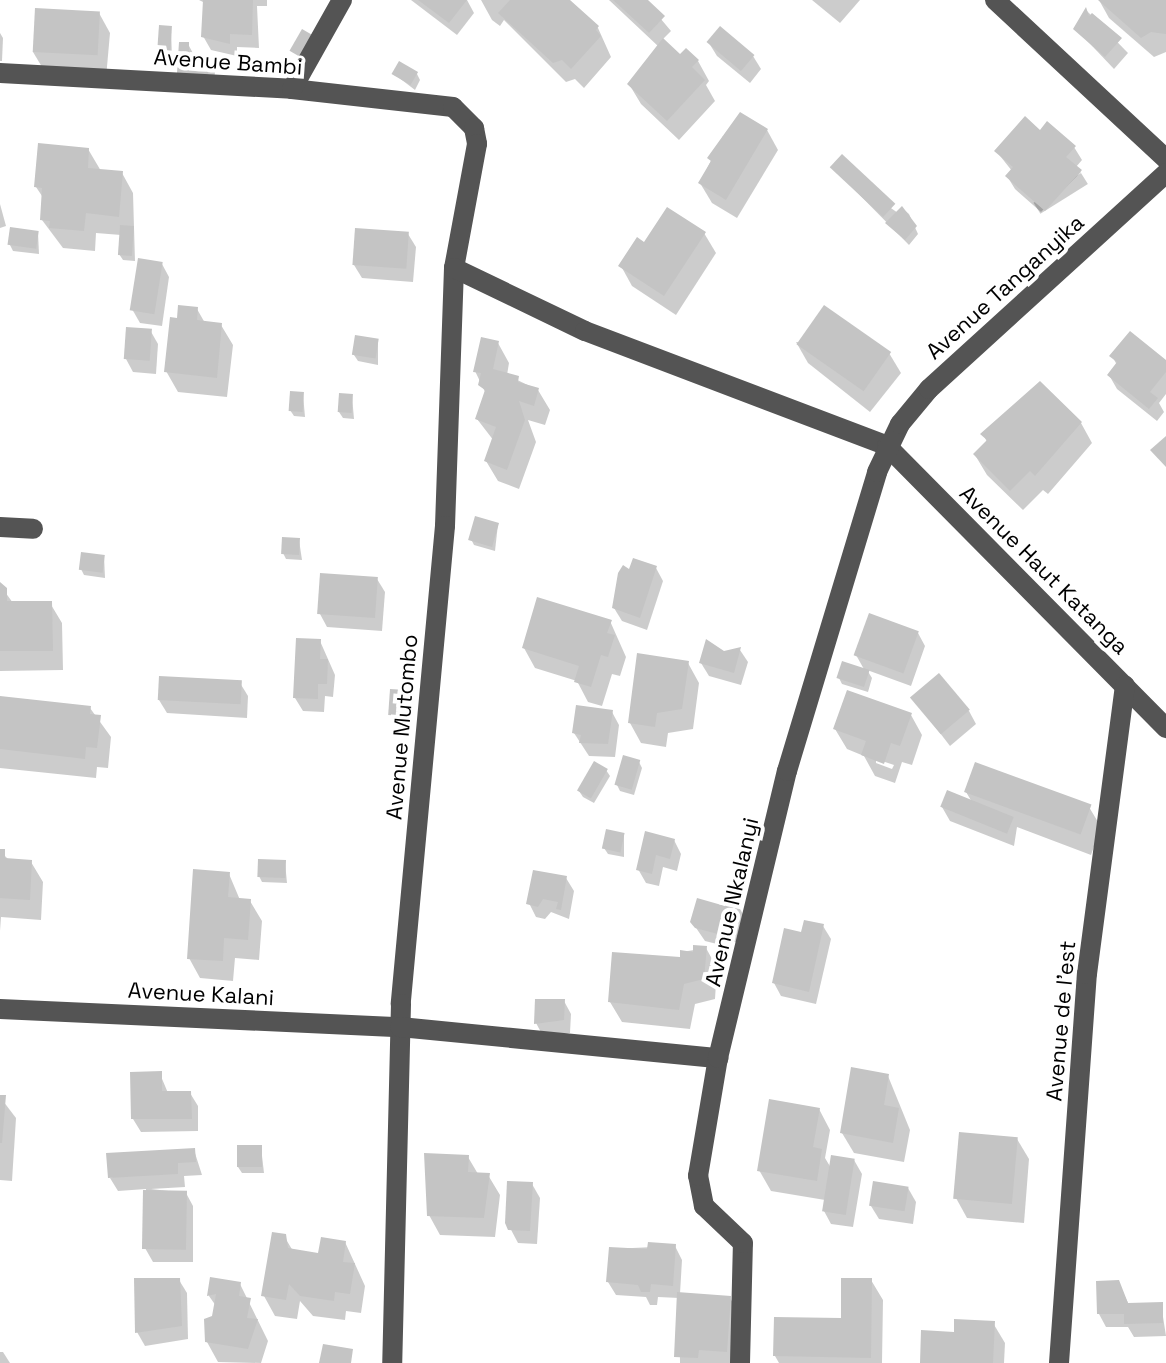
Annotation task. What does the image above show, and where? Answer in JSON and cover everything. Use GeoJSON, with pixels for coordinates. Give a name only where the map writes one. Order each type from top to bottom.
{"type":"FeatureCollection","features":[{"type":"Feature","properties":{"kind":"street"},"geometry":{"type":"LineString","coordinates":[[292,89],[342,0]]}},
{"type":"Feature","properties":{"kind":"street"},"geometry":{"type":"LineString","coordinates":[[995,0],[1166,159]]}},
{"type":"Feature","properties":{"kind":"street","name":"Avenue Bambi"},"geometry":{"type":"LineString","coordinates":[[0,73],[292,89],[453,107]]}},
{"type":"Feature","properties":{"kind":"street","name":"Avenue Mutombo"},"geometry":{"type":"LineString","coordinates":[[392,1363],[400,1027],[445,526],[454,268],[477,144],[470,120],[453,107]]}},
{"type":"Feature","properties":{"kind":"street","name":"Avenue Tanganyika"},"geometry":{"type":"LineString","coordinates":[[887,446],[929,389],[1166,173]]}},
{"type":"Feature","properties":{"kind":"street"},"geometry":{"type":"LineString","coordinates":[[454,268],[585,331],[887,446]]}},
{"type":"Feature","properties":{"kind":"street","name":"Avenue Haut Katanga"},"geometry":{"type":"LineString","coordinates":[[887,446],[1166,728]]}},
{"type":"Feature","properties":{"kind":"street","name":"Avenue Nkalanyi"},"geometry":{"type":"LineString","coordinates":[[740,1363],[742,1240],[709,1213],[699,1188],[718,1058],[802,713],[887,446]]}},
{"type":"Feature","properties":{"kind":"street"},"geometry":{"type":"LineString","coordinates":[[0,527],[33,529]]}},
{"type":"Feature","properties":{"kind":"street","name":"Avenue de l'est"},"geometry":{"type":"LineString","coordinates":[[1059,1363],[1087,974],[1125,685]]}},
{"type":"Feature","properties":{"kind":"street","name":"Avenue Kalani"},"geometry":{"type":"LineString","coordinates":[[0,1009],[400,1027],[718,1058]]}},
{"type":"Feature","properties":{"kind":"building"},"geometry":{"type":"Polygon","coordinates":[[[203,0],[253,0],[252,35],[230,34],[230,44],[201,37],[203,0]]]}},
{"type":"Feature","properties":{"kind":"building"},"geometry":{"type":"Polygon","coordinates":[[[418,0],[467,0],[449,23],[418,0]]]}},
{"type":"Feature","properties":{"kind":"building"},"geometry":{"type":"Polygon","coordinates":[[[510,0],[570,0],[599,26],[596,30],[601,36],[571,69],[562,60],[553,63],[498,13],[510,0]]]}},
{"type":"Feature","properties":{"kind":"building"},"geometry":{"type":"Polygon","coordinates":[[[613,0],[648,0],[665,16],[649,33],[613,0]]]}},
{"type":"Feature","properties":{"kind":"building"},"geometry":{"type":"Polygon","coordinates":[[[1098,0],[1166,0],[1166,34],[1151,32],[1141,38],[1098,0]]]}},
{"type":"Feature","properties":{"kind":"building"},"geometry":{"type":"Polygon","coordinates":[[[1086,7],[1089,16],[1092,13],[1122,38],[1105,57],[1073,29],[1086,7]]]}},
{"type":"Feature","properties":{"kind":"building"},"geometry":{"type":"Polygon","coordinates":[[[35,8],[100,11],[98,55],[33,52],[35,8]]]}},
{"type":"Feature","properties":{"kind":"building"},"geometry":{"type":"Polygon","coordinates":[[[159,25],[172,26],[170,53],[157,52],[159,25]]]}},
{"type":"Feature","properties":{"kind":"building"},"geometry":{"type":"Polygon","coordinates":[[[720,26],[754,55],[741,71],[707,42],[720,26]]]}},
{"type":"Feature","properties":{"kind":"building"},"geometry":{"type":"Polygon","coordinates":[[[302,29],[316,37],[303,59],[290,51],[302,29]]]}},
{"type":"Feature","properties":{"kind":"building"},"geometry":{"type":"Polygon","coordinates":[[[663,38],[680,54],[686,48],[699,60],[692,67],[705,80],[667,121],[627,84],[663,38]]]}},
{"type":"Feature","properties":{"kind":"building"},"geometry":{"type":"Polygon","coordinates":[[[179,42],[189,42],[189,54],[209,56],[208,75],[177,73],[179,42]]]}},
{"type":"Feature","properties":{"kind":"building"},"geometry":{"type":"Polygon","coordinates":[[[399,61],[418,72],[411,85],[392,74],[399,61]]]}},
{"type":"Feature","properties":{"kind":"building"},"geometry":{"type":"Polygon","coordinates":[[[740,112],[768,129],[726,200],[698,183],[711,161],[707,158],[740,112]]]}},
{"type":"Feature","properties":{"kind":"building"},"geometry":{"type":"Polygon","coordinates":[[[1025,116],[1040,130],[1047,121],[1076,146],[1066,157],[1082,170],[1045,211],[1005,176],[1013,167],[994,151],[1025,116]]]}},
{"type":"Feature","properties":{"kind":"building"},"geometry":{"type":"Polygon","coordinates":[[[38,143],[89,148],[88,168],[123,171],[119,217],[86,213],[84,231],[49,228],[50,221],[40,220],[42,188],[34,187],[38,143]]]}},
{"type":"Feature","properties":{"kind":"building"},"geometry":{"type":"Polygon","coordinates":[[[842,154],[895,204],[883,217],[830,167],[842,154]]]}},
{"type":"Feature","properties":{"kind":"building"},"geometry":{"type":"Polygon","coordinates":[[[902,206],[917,226],[905,240],[885,223],[902,206]]]}},
{"type":"Feature","properties":{"kind":"building"},"geometry":{"type":"Polygon","coordinates":[[[667,207],[706,232],[664,296],[618,266],[637,237],[644,242],[667,207]]]}},
{"type":"Feature","properties":{"kind":"building"},"geometry":{"type":"Polygon","coordinates":[[[120,225],[134,226],[132,256],[118,255],[120,225]]]}},
{"type":"Feature","properties":{"kind":"building"},"geometry":{"type":"Polygon","coordinates":[[[10,227],[39,231],[36,249],[7,245],[10,227]]]}},
{"type":"Feature","properties":{"kind":"building"},"geometry":{"type":"Polygon","coordinates":[[[355,228],[409,232],[406,269],[352,265],[355,228]]]}},
{"type":"Feature","properties":{"kind":"building"},"geometry":{"type":"Polygon","coordinates":[[[138,258],[163,262],[154,314],[130,310],[138,258]]]}},
{"type":"Feature","properties":{"kind":"building"},"geometry":{"type":"Polygon","coordinates":[[[178,305],[198,307],[197,320],[222,323],[217,378],[164,372],[170,317],[177,318],[178,305]]]}},
{"type":"Feature","properties":{"kind":"building"},"geometry":{"type":"Polygon","coordinates":[[[824,305],[891,352],[864,391],[796,344],[824,305]]]}},
{"type":"Feature","properties":{"kind":"building"},"geometry":{"type":"Polygon","coordinates":[[[126,327],[152,329],[150,361],[124,359],[126,327]]]}},
{"type":"Feature","properties":{"kind":"building"},"geometry":{"type":"Polygon","coordinates":[[[1130,331],[1166,360],[1166,372],[1150,392],[1158,398],[1149,409],[1107,375],[1117,362],[1109,356],[1130,331]]]}},
{"type":"Feature","properties":{"kind":"building"},"geometry":{"type":"Polygon","coordinates":[[[355,335],[379,339],[376,359],[352,355],[355,335]]]}},
{"type":"Feature","properties":{"kind":"building"},"geometry":{"type":"Polygon","coordinates":[[[481,337],[499,341],[493,369],[519,376],[518,382],[539,388],[534,406],[519,401],[525,420],[507,470],[484,461],[496,427],[475,419],[485,390],[478,385],[481,373],[473,372],[481,337]]]}},
{"type":"Feature","properties":{"kind":"building"},"geometry":{"type":"Polygon","coordinates":[[[1040,381],[1082,422],[1035,476],[1030,471],[1010,491],[973,454],[987,440],[980,434],[1040,381]]]}},
{"type":"Feature","properties":{"kind":"building"},"geometry":{"type":"Polygon","coordinates":[[[290,391],[304,392],[303,412],[289,411],[290,391]]]}},
{"type":"Feature","properties":{"kind":"building"},"geometry":{"type":"Polygon","coordinates":[[[339,393],[353,394],[352,413],[338,412],[339,393]]]}},
{"type":"Feature","properties":{"kind":"building"},"geometry":{"type":"Polygon","coordinates":[[[1166,436],[1166,467],[1150,450],[1166,436]]]}},
{"type":"Feature","properties":{"kind":"building"},"geometry":{"type":"Polygon","coordinates":[[[475,516],[499,523],[492,547],[468,540],[475,516]]]}},
{"type":"Feature","properties":{"kind":"building"},"geometry":{"type":"Polygon","coordinates":[[[282,537],[300,538],[299,555],[281,554],[282,537]]]}},
{"type":"Feature","properties":{"kind":"building"},"geometry":{"type":"Polygon","coordinates":[[[81,552],[105,555],[103,573],[79,570],[81,552]]]}},
{"type":"Feature","properties":{"kind":"building"},"geometry":{"type":"Polygon","coordinates":[[[633,558],[657,566],[640,618],[612,608],[618,573],[623,565],[629,569],[633,558]]]}},
{"type":"Feature","properties":{"kind":"building"},"geometry":{"type":"Polygon","coordinates":[[[320,573],[378,577],[375,618],[317,614],[320,573]]]}},
{"type":"Feature","properties":{"kind":"building"},"geometry":{"type":"Polygon","coordinates":[[[0,582],[7,588],[7,601],[52,601],[53,651],[0,651],[0,582]]]}},
{"type":"Feature","properties":{"kind":"building"},"geometry":{"type":"Polygon","coordinates":[[[537,597],[612,620],[607,633],[615,635],[608,657],[601,655],[591,687],[574,682],[579,666],[522,648],[537,597]]]}},
{"type":"Feature","properties":{"kind":"building"},"geometry":{"type":"Polygon","coordinates":[[[869,613],[919,631],[903,673],[854,655],[869,613]]]}},
{"type":"Feature","properties":{"kind":"building"},"geometry":{"type":"Polygon","coordinates":[[[296,638],[321,639],[320,659],[328,659],[327,684],[318,684],[318,699],[293,698],[296,638]]]}},
{"type":"Feature","properties":{"kind":"building"},"geometry":{"type":"Polygon","coordinates":[[[706,639],[724,651],[741,647],[734,673],[699,663],[706,639]]]}},
{"type":"Feature","properties":{"kind":"building"},"geometry":{"type":"Polygon","coordinates":[[[637,653],[689,661],[682,709],[657,713],[655,727],[628,723],[637,653]]]}},
{"type":"Feature","properties":{"kind":"building"},"geometry":{"type":"Polygon","coordinates":[[[842,661],[870,670],[864,687],[836,678],[842,661]]]}},
{"type":"Feature","properties":{"kind":"building"},"geometry":{"type":"Polygon","coordinates":[[[939,673],[970,710],[941,734],[910,697],[939,673]]]}},
{"type":"Feature","properties":{"kind":"building"},"geometry":{"type":"Polygon","coordinates":[[[159,676],[242,680],[241,704],[158,700],[159,676]]]}},
{"type":"Feature","properties":{"kind":"building"},"geometry":{"type":"Polygon","coordinates":[[[390,689],[406,690],[404,716],[388,715],[390,689]]]}},
{"type":"Feature","properties":{"kind":"building"},"geometry":{"type":"Polygon","coordinates":[[[847,690],[912,713],[900,746],[891,743],[884,764],[861,755],[866,741],[833,729],[847,690]]]}},
{"type":"Feature","properties":{"kind":"building"},"geometry":{"type":"Polygon","coordinates":[[[0,696],[91,706],[90,714],[101,715],[97,748],[86,747],[85,759],[0,749],[0,696]]]}},
{"type":"Feature","properties":{"kind":"building"},"geometry":{"type":"Polygon","coordinates":[[[576,705],[613,710],[608,744],[579,743],[581,735],[572,733],[576,705]]]}},
{"type":"Feature","properties":{"kind":"building"},"geometry":{"type":"Polygon","coordinates":[[[623,755],[640,760],[632,790],[614,785],[623,755]]]}},
{"type":"Feature","properties":{"kind":"building"},"geometry":{"type":"Polygon","coordinates":[[[594,761],[608,769],[591,798],[577,790],[594,761]]]}},
{"type":"Feature","properties":{"kind":"building"},"geometry":{"type":"Polygon","coordinates":[[[975,762],[1092,804],[1081,834],[964,792],[975,762]]]}},
{"type":"Feature","properties":{"kind":"building"},"geometry":{"type":"Polygon","coordinates":[[[947,790],[1014,817],[1007,834],[940,807],[947,790]]]}},
{"type":"Feature","properties":{"kind":"building"},"geometry":{"type":"Polygon","coordinates":[[[606,829],[625,833],[620,853],[602,849],[606,829]]]}},
{"type":"Feature","properties":{"kind":"building"},"geometry":{"type":"Polygon","coordinates":[[[645,831],[675,839],[670,859],[656,855],[652,874],[636,870],[645,831]]]}},
{"type":"Feature","properties":{"kind":"building"},"geometry":{"type":"Polygon","coordinates":[[[0,849],[5,849],[5,858],[32,860],[30,900],[0,898],[0,849]]]}},
{"type":"Feature","properties":{"kind":"building"},"geometry":{"type":"Polygon","coordinates":[[[258,859],[286,860],[285,878],[257,877],[258,859]]]}},
{"type":"Feature","properties":{"kind":"building"},"geometry":{"type":"Polygon","coordinates":[[[193,869],[230,872],[228,897],[251,899],[248,940],[224,938],[223,961],[187,959],[193,869]]]}},
{"type":"Feature","properties":{"kind":"building"},"geometry":{"type":"Polygon","coordinates":[[[533,870],[567,876],[561,910],[556,909],[558,902],[543,899],[538,907],[526,904],[533,870]]]}},
{"type":"Feature","properties":{"kind":"building"},"geometry":{"type":"Polygon","coordinates":[[[697,898],[725,906],[725,899],[739,903],[731,930],[719,927],[718,934],[695,928],[690,922],[697,898]]]}},
{"type":"Feature","properties":{"kind":"building"},"geometry":{"type":"Polygon","coordinates":[[[804,920],[824,924],[809,992],[772,983],[784,928],[801,932],[804,920]]]}},
{"type":"Feature","properties":{"kind":"building"},"geometry":{"type":"Polygon","coordinates":[[[693,945],[707,946],[704,979],[684,984],[679,1010],[608,1002],[612,952],[680,957],[680,950],[693,952],[693,945]]]}},
{"type":"Feature","properties":{"kind":"building"},"geometry":{"type":"Polygon","coordinates":[[[535,999],[565,999],[564,1020],[534,1024],[535,999]]]}},
{"type":"Feature","properties":{"kind":"building"},"geometry":{"type":"Polygon","coordinates":[[[851,1067],[889,1074],[884,1105],[899,1108],[893,1143],[840,1133],[851,1067]]]}},
{"type":"Feature","properties":{"kind":"building"},"geometry":{"type":"Polygon","coordinates":[[[162,1071],[162,1091],[191,1091],[192,1119],[131,1119],[130,1072],[162,1071]]]}},
{"type":"Feature","properties":{"kind":"building"},"geometry":{"type":"Polygon","coordinates":[[[0,1095],[6,1095],[2,1143],[0,1143],[0,1095]]]}},
{"type":"Feature","properties":{"kind":"building"},"geometry":{"type":"Polygon","coordinates":[[[769,1099],[820,1108],[813,1147],[822,1149],[817,1181],[757,1171],[769,1099]]]}},
{"type":"Feature","properties":{"kind":"building"},"geometry":{"type":"Polygon","coordinates":[[[959,1132],[1018,1137],[1012,1204],[953,1199],[959,1132]]]}},
{"type":"Feature","properties":{"kind":"building"},"geometry":{"type":"Polygon","coordinates":[[[237,1145],[262,1145],[262,1167],[237,1167],[237,1145]]]}},
{"type":"Feature","properties":{"kind":"building"},"geometry":{"type":"Polygon","coordinates":[[[195,1148],[196,1162],[178,1163],[178,1174],[108,1178],[106,1153],[195,1148]]]}},
{"type":"Feature","properties":{"kind":"building"},"geometry":{"type":"Polygon","coordinates":[[[424,1153],[469,1155],[468,1172],[490,1173],[484,1218],[427,1216],[424,1153]]]}},
{"type":"Feature","properties":{"kind":"building"},"geometry":{"type":"Polygon","coordinates":[[[831,1155],[855,1159],[846,1215],[822,1211],[831,1155]]]}},
{"type":"Feature","properties":{"kind":"building"},"geometry":{"type":"Polygon","coordinates":[[[507,1181],[533,1182],[530,1231],[508,1230],[505,1223],[507,1181]]]}},
{"type":"Feature","properties":{"kind":"building"},"geometry":{"type":"Polygon","coordinates":[[[873,1181],[909,1187],[905,1211],[869,1206],[873,1181]]]}},
{"type":"Feature","properties":{"kind":"building"},"geometry":{"type":"Polygon","coordinates":[[[143,1190],[187,1191],[186,1250],[142,1249],[143,1190]]]}},
{"type":"Feature","properties":{"kind":"building"},"geometry":{"type":"Polygon","coordinates":[[[272,1232],[286,1234],[288,1248],[318,1253],[321,1237],[346,1241],[343,1262],[355,1263],[350,1294],[335,1292],[334,1301],[300,1296],[289,1284],[286,1300],[261,1296],[272,1232]]]}},
{"type":"Feature","properties":{"kind":"building"},"geometry":{"type":"Polygon","coordinates":[[[648,1242],[676,1244],[673,1286],[651,1284],[650,1292],[641,1292],[638,1285],[606,1282],[609,1247],[647,1249],[648,1242]]]}},
{"type":"Feature","properties":{"kind":"building"},"geometry":{"type":"Polygon","coordinates":[[[210,1277],[241,1282],[239,1296],[251,1298],[247,1318],[258,1319],[248,1349],[205,1342],[204,1319],[212,1316],[216,1294],[207,1296],[210,1277]]]}},
{"type":"Feature","properties":{"kind":"building"},"geometry":{"type":"Polygon","coordinates":[[[134,1278],[180,1278],[182,1326],[135,1333],[134,1278]]]}},
{"type":"Feature","properties":{"kind":"building"},"geometry":{"type":"Polygon","coordinates":[[[841,1278],[872,1278],[871,1358],[773,1356],[774,1317],[841,1318],[841,1278]]]}},
{"type":"Feature","properties":{"kind":"building"},"geometry":{"type":"Polygon","coordinates":[[[1119,1280],[1128,1303],[1163,1302],[1163,1323],[1124,1324],[1124,1314],[1097,1314],[1096,1281],[1119,1280]]]}},
{"type":"Feature","properties":{"kind":"building"},"geometry":{"type":"Polygon","coordinates":[[[677,1292],[731,1296],[727,1352],[699,1350],[698,1358],[674,1357],[677,1292]]]}},
{"type":"Feature","properties":{"kind":"building"},"geometry":{"type":"Polygon","coordinates":[[[954,1319],[995,1321],[993,1363],[920,1363],[921,1330],[954,1332],[954,1319]]]}},
{"type":"Feature","properties":{"kind":"building"},"geometry":{"type":"Polygon","coordinates":[[[323,1344],[353,1349],[351,1363],[319,1363],[323,1344]]]}}]}
